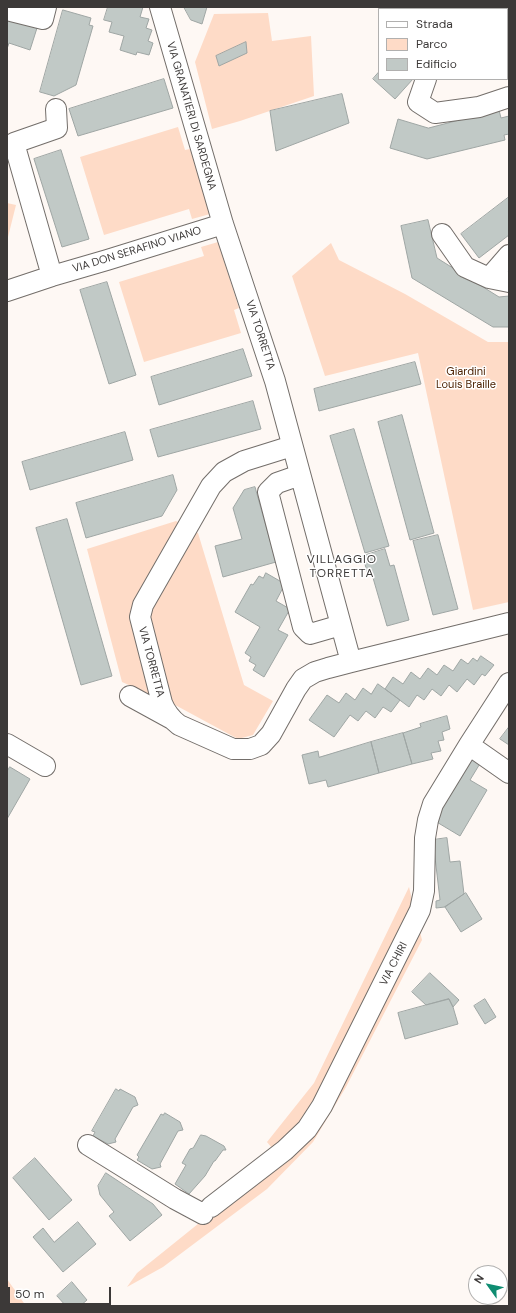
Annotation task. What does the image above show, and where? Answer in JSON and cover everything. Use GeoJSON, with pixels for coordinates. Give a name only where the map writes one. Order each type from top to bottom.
{"type":"FeatureCollection","features":[{"type":"Feature","properties":{"kind":"street"},"geometry":{"type":"LineString","coordinates":[[7,10],[43,18],[46,7]]}},
{"type":"Feature","properties":{"kind":"street","name":"VIA GRANATIERI DI SARDEGNA"},"geometry":{"type":"LineString","coordinates":[[160,7],[223,224]]}},
{"type":"Feature","properties":{"kind":"street"},"geometry":{"type":"LineString","coordinates":[[426,80],[418,102],[435,113],[479,107],[509,97]]}},
{"type":"Feature","properties":{"kind":"street"},"geometry":{"type":"LineString","coordinates":[[52,276],[14,143],[57,128],[56,109]]}},
{"type":"Feature","properties":{"kind":"street","name":"VIA DON SERAFINO VIANO"},"geometry":{"type":"LineString","coordinates":[[7,291],[223,224]]}},
{"type":"Feature","properties":{"kind":"street","name":"VIA TORRETTA"},"geometry":{"type":"LineString","coordinates":[[223,224],[275,381],[351,662]]}},
{"type":"Feature","properties":{"kind":"street"},"geometry":{"type":"LineString","coordinates":[[442,234],[465,267],[489,278],[509,282]]}},
{"type":"Feature","properties":{"kind":"street"},"geometry":{"type":"LineString","coordinates":[[489,278],[509,255]]}},
{"type":"Feature","properties":{"kind":"street","name":"VIA TORRETTA"},"geometry":{"type":"LineString","coordinates":[[292,446],[244,461],[221,474],[211,486],[143,605],[140,617],[162,704],[166,712],[179,725],[233,749],[250,749],[261,745],[271,734],[303,679],[315,672],[509,624]]}},
{"type":"Feature","properties":{"kind":"street"},"geometry":{"type":"LineString","coordinates":[[300,475],[277,483],[268,492],[303,627],[310,634],[341,625]]}},
{"type":"Feature","properties":{"kind":"street","name":"VIA CHIRI"},"geometry":{"type":"LineString","coordinates":[[88,1144],[175,1198],[207,1210],[285,1150],[307,1129],[322,1106],[420,910],[424,891],[425,838],[428,820],[433,804],[509,683]]}},
{"type":"Feature","properties":{"kind":"street"},"geometry":{"type":"LineString","coordinates":[[130,696],[172,719]]}},
{"type":"Feature","properties":{"kind":"street"},"geometry":{"type":"LineString","coordinates":[[7,744],[45,766]]}},
{"type":"Feature","properties":{"kind":"street"},"geometry":{"type":"LineString","coordinates":[[469,745],[509,773]]}},
{"type":"Feature","properties":{"kind":"green space"},"geometry":{"type":"Polygon","coordinates":[[[268,13],[272,41],[311,36],[314,96],[212,129],[195,62],[214,14],[268,13]]]}},
{"type":"Feature","properties":{"kind":"green space"},"geometry":{"type":"Polygon","coordinates":[[[178,127],[185,150],[190,149],[210,214],[192,219],[189,209],[104,235],[80,157],[178,127]]]}},
{"type":"Feature","properties":{"kind":"green space"},"geometry":{"type":"Polygon","coordinates":[[[7,203],[16,205],[8,237],[7,236],[7,203]]]}},
{"type":"Feature","properties":{"kind":"green space"},"geometry":{"type":"Polygon","coordinates":[[[218,242],[239,308],[234,310],[241,333],[144,362],[119,282],[204,256],[201,247],[218,242]]]}},
{"type":"Feature","properties":{"kind":"green space","name":"Giardini Louis Braille"},"geometry":{"type":"Polygon","coordinates":[[[331,243],[339,260],[405,294],[488,342],[509,342],[509,602],[473,610],[418,353],[325,376],[292,276],[331,243]]]}},
{"type":"Feature","properties":{"kind":"green space"},"geometry":{"type":"Polygon","coordinates":[[[176,521],[198,533],[244,685],[273,701],[253,735],[238,739],[177,706],[122,682],[87,549],[176,521]]]}},
{"type":"Feature","properties":{"kind":"green space"},"geometry":{"type":"Polygon","coordinates":[[[409,887],[422,940],[346,1087],[313,1142],[267,1189],[163,1267],[127,1287],[137,1273],[280,1158],[267,1142],[314,1083],[409,887]]]}},
{"type":"Feature","properties":{"kind":"green space"},"geometry":{"type":"Polygon","coordinates":[[[7,1279],[26,1306],[7,1306],[7,1279]]]}},
{"type":"Feature","properties":{"kind":"building"},"geometry":{"type":"Polygon","coordinates":[[[108,7],[143,7],[140,17],[149,19],[146,28],[152,30],[148,41],[153,43],[149,55],[137,52],[136,55],[120,50],[124,36],[109,32],[112,22],[104,20],[108,7]]]}},
{"type":"Feature","properties":{"kind":"building"},"geometry":{"type":"Polygon","coordinates":[[[184,7],[207,7],[202,24],[191,20],[184,7]]]}},
{"type":"Feature","properties":{"kind":"building"},"geometry":{"type":"Polygon","coordinates":[[[509,7],[509,15],[508,8],[447,8],[509,7]]]}},
{"type":"Feature","properties":{"kind":"building"},"geometry":{"type":"Polygon","coordinates":[[[63,10],[91,18],[89,25],[93,26],[76,85],[54,96],[40,92],[63,10]]]}},
{"type":"Feature","properties":{"kind":"building"},"geometry":{"type":"Polygon","coordinates":[[[7,19],[37,28],[30,50],[9,43],[7,49],[7,19]]]}},
{"type":"Feature","properties":{"kind":"building"},"geometry":{"type":"Polygon","coordinates":[[[246,42],[247,53],[219,66],[216,56],[246,42]]]}},
{"type":"Feature","properties":{"kind":"building"},"geometry":{"type":"Polygon","coordinates":[[[378,73],[378,80],[412,80],[395,99],[373,79],[378,73]]]}},
{"type":"Feature","properties":{"kind":"building"},"geometry":{"type":"Polygon","coordinates":[[[164,79],[173,108],[78,136],[69,109],[164,79]]]}},
{"type":"Feature","properties":{"kind":"building"},"geometry":{"type":"Polygon","coordinates":[[[342,94],[349,123],[276,151],[270,111],[342,94]]]}},
{"type":"Feature","properties":{"kind":"building"},"geometry":{"type":"Polygon","coordinates":[[[499,110],[501,118],[509,116],[509,134],[504,135],[505,140],[427,159],[390,148],[398,119],[428,128],[499,110]]]}},
{"type":"Feature","properties":{"kind":"building"},"geometry":{"type":"Polygon","coordinates":[[[61,150],[89,239],[62,247],[34,159],[61,150]]]}},
{"type":"Feature","properties":{"kind":"building"},"geometry":{"type":"Polygon","coordinates":[[[509,197],[509,235],[479,258],[461,234],[509,197]]]}},
{"type":"Feature","properties":{"kind":"building"},"geometry":{"type":"Polygon","coordinates":[[[428,220],[437,258],[499,297],[509,296],[509,327],[493,327],[412,278],[401,226],[428,220]]]}},
{"type":"Feature","properties":{"kind":"building"},"geometry":{"type":"Polygon","coordinates":[[[107,282],[136,375],[109,384],[80,290],[107,282]]]}},
{"type":"Feature","properties":{"kind":"building"},"geometry":{"type":"Polygon","coordinates":[[[243,349],[252,376],[159,405],[151,377],[243,349]]]}},
{"type":"Feature","properties":{"kind":"building"},"geometry":{"type":"Polygon","coordinates":[[[415,362],[421,384],[319,411],[314,389],[415,362]]]}},
{"type":"Feature","properties":{"kind":"building"},"geometry":{"type":"Polygon","coordinates":[[[253,401],[261,429],[158,457],[150,430],[253,401]]]}},
{"type":"Feature","properties":{"kind":"building"},"geometry":{"type":"Polygon","coordinates":[[[402,415],[434,533],[410,540],[378,422],[402,415]]]}},
{"type":"Feature","properties":{"kind":"building"},"geometry":{"type":"Polygon","coordinates":[[[354,429],[389,546],[365,553],[330,436],[354,429]]]}},
{"type":"Feature","properties":{"kind":"building"},"geometry":{"type":"Polygon","coordinates":[[[125,432],[133,460],[30,490],[22,462],[125,432]]]}},
{"type":"Feature","properties":{"kind":"building"},"geometry":{"type":"Polygon","coordinates":[[[173,475],[177,490],[162,516],[86,538],[76,503],[173,475]]]}},
{"type":"Feature","properties":{"kind":"building"},"geometry":{"type":"Polygon","coordinates":[[[255,487],[276,562],[223,577],[215,546],[242,539],[233,508],[244,490],[255,487]]]}},
{"type":"Feature","properties":{"kind":"building"},"geometry":{"type":"Polygon","coordinates":[[[67,519],[112,676],[81,685],[36,528],[67,519]]]}},
{"type":"Feature","properties":{"kind":"building"},"geometry":{"type":"Polygon","coordinates":[[[438,535],[458,609],[433,615],[413,541],[438,535]]]}},
{"type":"Feature","properties":{"kind":"building"},"geometry":{"type":"Polygon","coordinates":[[[385,549],[390,566],[394,565],[409,620],[387,626],[371,571],[367,572],[363,556],[385,549]]]}},
{"type":"Feature","properties":{"kind":"building"},"geometry":{"type":"Polygon","coordinates":[[[266,573],[285,584],[276,601],[290,609],[278,630],[288,635],[264,677],[253,670],[256,665],[249,661],[251,657],[245,653],[260,627],[235,612],[251,584],[253,585],[259,576],[263,578],[266,573]]]}},
{"type":"Feature","properties":{"kind":"building"},"geometry":{"type":"Polygon","coordinates":[[[481,656],[494,665],[485,676],[482,674],[474,685],[467,679],[457,692],[449,685],[441,696],[432,689],[424,700],[417,695],[409,707],[385,689],[393,677],[403,684],[411,672],[420,679],[428,668],[437,675],[444,665],[453,671],[461,659],[468,664],[473,658],[477,661],[481,656]]]}},
{"type":"Feature","properties":{"kind":"building"},"geometry":{"type":"Polygon","coordinates":[[[378,684],[400,700],[391,712],[383,707],[375,718],[366,711],[358,721],[350,715],[334,737],[309,720],[327,695],[339,703],[346,693],[355,700],[363,688],[371,694],[378,684]]]}},
{"type":"Feature","properties":{"kind":"building"},"geometry":{"type":"Polygon","coordinates":[[[447,716],[450,729],[442,732],[444,740],[438,741],[441,751],[431,753],[433,759],[412,764],[403,733],[421,727],[420,724],[447,716]]]}},
{"type":"Feature","properties":{"kind":"building"},"geometry":{"type":"Polygon","coordinates":[[[509,727],[509,745],[500,739],[509,727]]]}},
{"type":"Feature","properties":{"kind":"building"},"geometry":{"type":"Polygon","coordinates":[[[403,733],[412,764],[379,773],[371,742],[403,733]]]}},
{"type":"Feature","properties":{"kind":"building"},"geometry":{"type":"Polygon","coordinates":[[[371,742],[379,773],[328,787],[326,780],[309,784],[302,755],[318,751],[319,757],[371,742]]]}},
{"type":"Feature","properties":{"kind":"building"},"geometry":{"type":"Polygon","coordinates":[[[472,750],[484,757],[470,780],[487,790],[460,836],[435,821],[472,750]]]}},
{"type":"Feature","properties":{"kind":"building"},"geometry":{"type":"Polygon","coordinates":[[[10,767],[30,779],[7,819],[7,772],[10,767]]]}},
{"type":"Feature","properties":{"kind":"building"},"geometry":{"type":"Polygon","coordinates":[[[447,838],[450,862],[460,861],[464,894],[445,907],[436,908],[436,901],[440,900],[433,840],[447,838]]]}},
{"type":"Feature","properties":{"kind":"building"},"geometry":{"type":"Polygon","coordinates":[[[466,893],[482,919],[461,932],[445,907],[466,893]]]}},
{"type":"Feature","properties":{"kind":"building"},"geometry":{"type":"Polygon","coordinates":[[[430,973],[459,1000],[453,1007],[449,999],[426,1005],[412,992],[430,973]]]}},
{"type":"Feature","properties":{"kind":"building"},"geometry":{"type":"Polygon","coordinates":[[[449,999],[458,1024],[405,1039],[398,1013],[449,999]]]}},
{"type":"Feature","properties":{"kind":"building"},"geometry":{"type":"Polygon","coordinates":[[[485,999],[496,1017],[485,1024],[474,1006],[485,999]]]}},
{"type":"Feature","properties":{"kind":"building"},"geometry":{"type":"Polygon","coordinates":[[[116,1089],[119,1091],[120,1089],[135,1097],[138,1105],[133,1107],[115,1139],[116,1142],[108,1144],[93,1136],[95,1132],[92,1131],[116,1089]]]}},
{"type":"Feature","properties":{"kind":"building"},"geometry":{"type":"Polygon","coordinates":[[[165,1113],[180,1122],[183,1130],[178,1131],[160,1164],[161,1167],[152,1169],[137,1160],[139,1157],[137,1155],[161,1114],[163,1115],[165,1113]]]}},
{"type":"Feature","properties":{"kind":"building"},"geometry":{"type":"Polygon","coordinates":[[[201,1135],[206,1136],[224,1146],[226,1150],[223,1150],[205,1176],[189,1194],[175,1184],[186,1165],[182,1163],[190,1149],[193,1148],[201,1135]]]}},
{"type":"Feature","properties":{"kind":"building"},"geometry":{"type":"Polygon","coordinates":[[[35,1158],[72,1200],[49,1220],[13,1178],[35,1158]]]}},
{"type":"Feature","properties":{"kind":"building"},"geometry":{"type":"Polygon","coordinates":[[[106,1173],[153,1204],[162,1215],[130,1241],[109,1216],[114,1212],[100,1195],[98,1186],[106,1173]]]}},
{"type":"Feature","properties":{"kind":"building"},"geometry":{"type":"Polygon","coordinates":[[[78,1222],[96,1244],[63,1272],[33,1237],[43,1228],[54,1242],[78,1222]]]}},
{"type":"Feature","properties":{"kind":"building"},"geometry":{"type":"Polygon","coordinates":[[[72,1282],[87,1300],[80,1306],[66,1306],[57,1296],[72,1282]]]}},
{"type":"Feature","properties":{"kind":"district","name":"VILLAGGIO TORRETTA"},"geometry":{"type":"Point","coordinates":[342,567]}}]}
